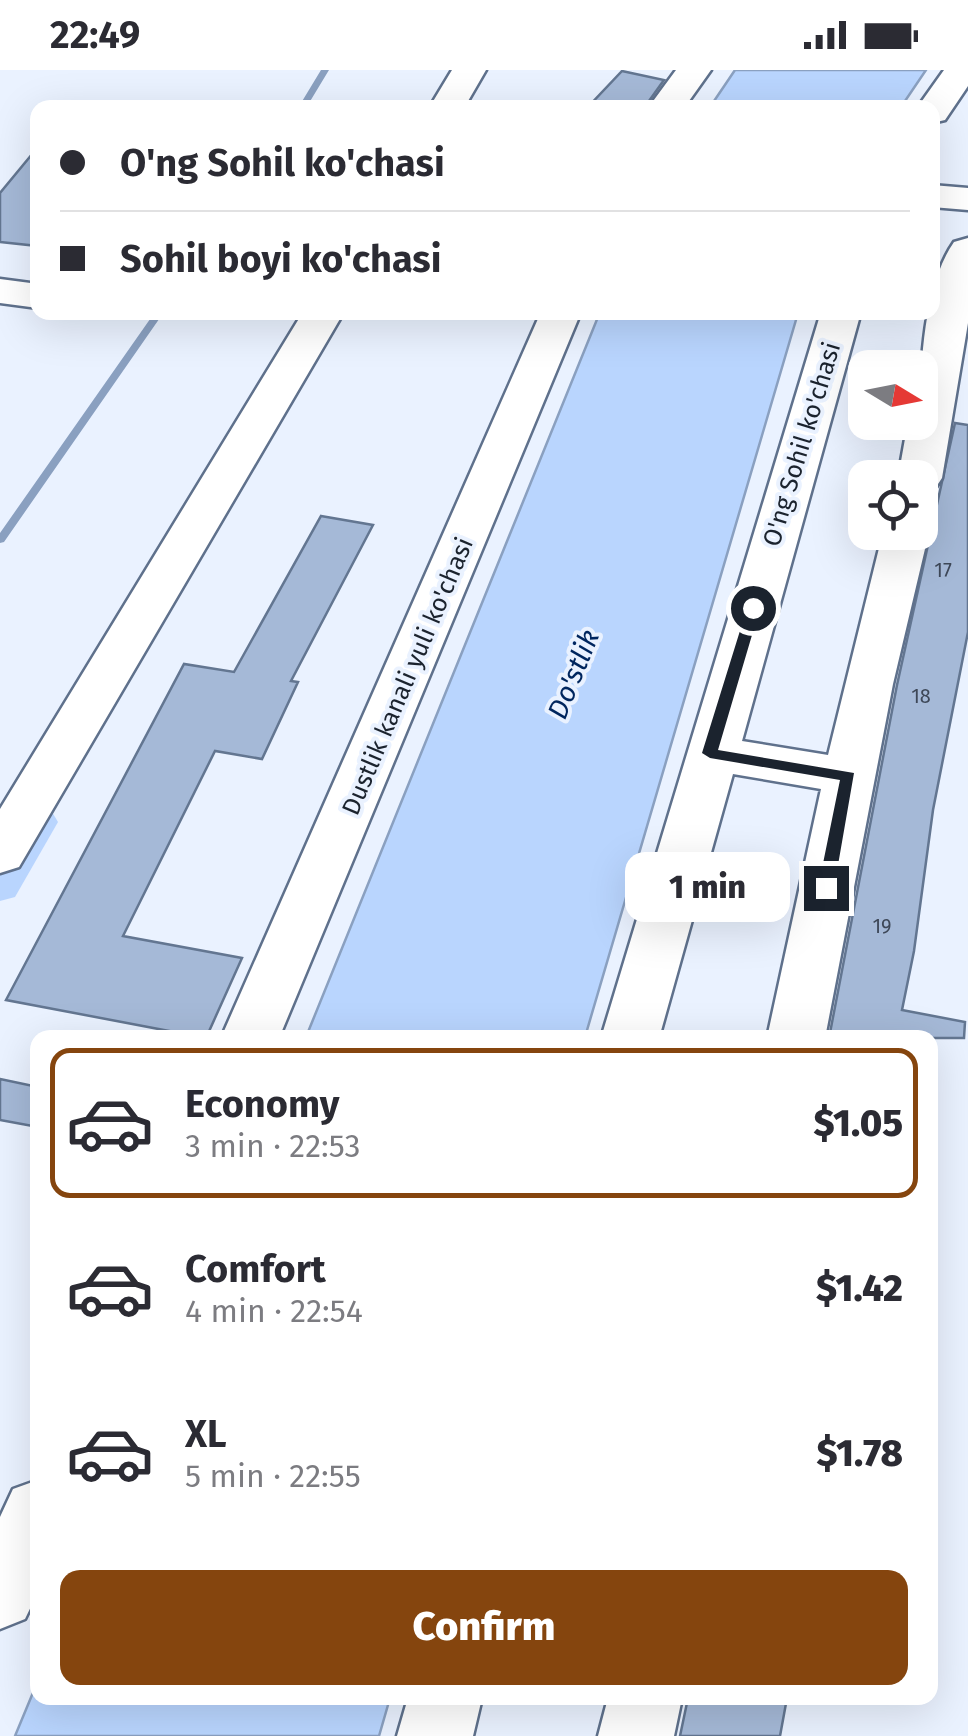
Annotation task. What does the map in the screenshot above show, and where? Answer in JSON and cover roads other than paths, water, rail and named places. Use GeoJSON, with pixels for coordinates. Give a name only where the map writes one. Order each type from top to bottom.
{"type":"FeatureCollection","features":[{"type":"Feature","properties":{"kind":"street"},"geometry":{"type":"LineString","coordinates":[[451,100],[469,70]]}},
{"type":"Feature","properties":{"kind":"street"},"geometry":{"type":"LineString","coordinates":[[671,100],[694,70]]}},
{"type":"Feature","properties":{"kind":"street"},"geometry":{"type":"LineString","coordinates":[[940,101],[962,70]]}},
{"type":"Feature","properties":{"kind":"street"},"geometry":{"type":"LineString","coordinates":[[940,197],[968,199]]}},
{"type":"Feature","properties":{"kind":"street"},"geometry":{"type":"LineString","coordinates":[[923,460],[952,293],[968,250]]}},
{"type":"Feature","properties":{"kind":"street"},"geometry":{"type":"LineString","coordinates":[[0,291],[30,295]]}},
{"type":"Feature","properties":{"kind":"street"},"geometry":{"type":"LineString","coordinates":[[0,854],[319,320]]}},
{"type":"Feature","properties":{"kind":"street","name":"Dustlik kanali yuli ko'chasi"},"geometry":{"type":"LineString","coordinates":[[253,1030],[558,320]]}},
{"type":"Feature","properties":{"kind":"street","name":"O'ng Sohil ko'chasi"},"geometry":{"type":"LineString","coordinates":[[632,1030],[839,320]]}},
{"type":"Feature","properties":{"kind":"street"},"geometry":{"type":"LineString","coordinates":[[798,1030],[849,776],[902,550]]}},
{"type":"Feature","properties":{"kind":"street"},"geometry":{"type":"LineString","coordinates":[[710,753],[849,776]]}},
{"type":"Feature","properties":{"kind":"street"},"geometry":{"type":"LineString","coordinates":[[0,1595],[30,1529]]}},
{"type":"Feature","properties":{"kind":"street"},"geometry":{"type":"LineString","coordinates":[[435,1736],[444,1705]]}},
{"type":"Feature","properties":{"kind":"street"},"geometry":{"type":"LineString","coordinates":[[636,1736],[643,1705]]}},
{"type":"Feature","properties":{"kind":"water"},"geometry":{"type":"Polygon","coordinates":[[[735,70],[926,70],[906,100],[715,100],[735,70]]]}},
{"type":"Feature","properties":{"kind":"water","name":"Do'stlik"},"geometry":{"type":"Polygon","coordinates":[[[597,320],[796,320],[587,1030],[309,1030],[597,320]]]}},
{"type":"Feature","properties":{"kind":"water"},"geometry":{"type":"Polygon","coordinates":[[[30,1700],[30,1705],[388,1705],[379,1736],[15,1736],[30,1700]]]}},
{"type":"Feature","properties":{"kind":"waterway"},"geometry":{"type":"LineString","coordinates":[[307,100],[325,70]]}},
{"type":"Feature","properties":{"kind":"waterway"},"geometry":{"type":"LineString","coordinates":[[0,540],[154,320]]}},
{"type":"Feature","properties":{"kind":"waterway"},"geometry":{"type":"LineString","coordinates":[[0,886],[38,822]]}}]}
